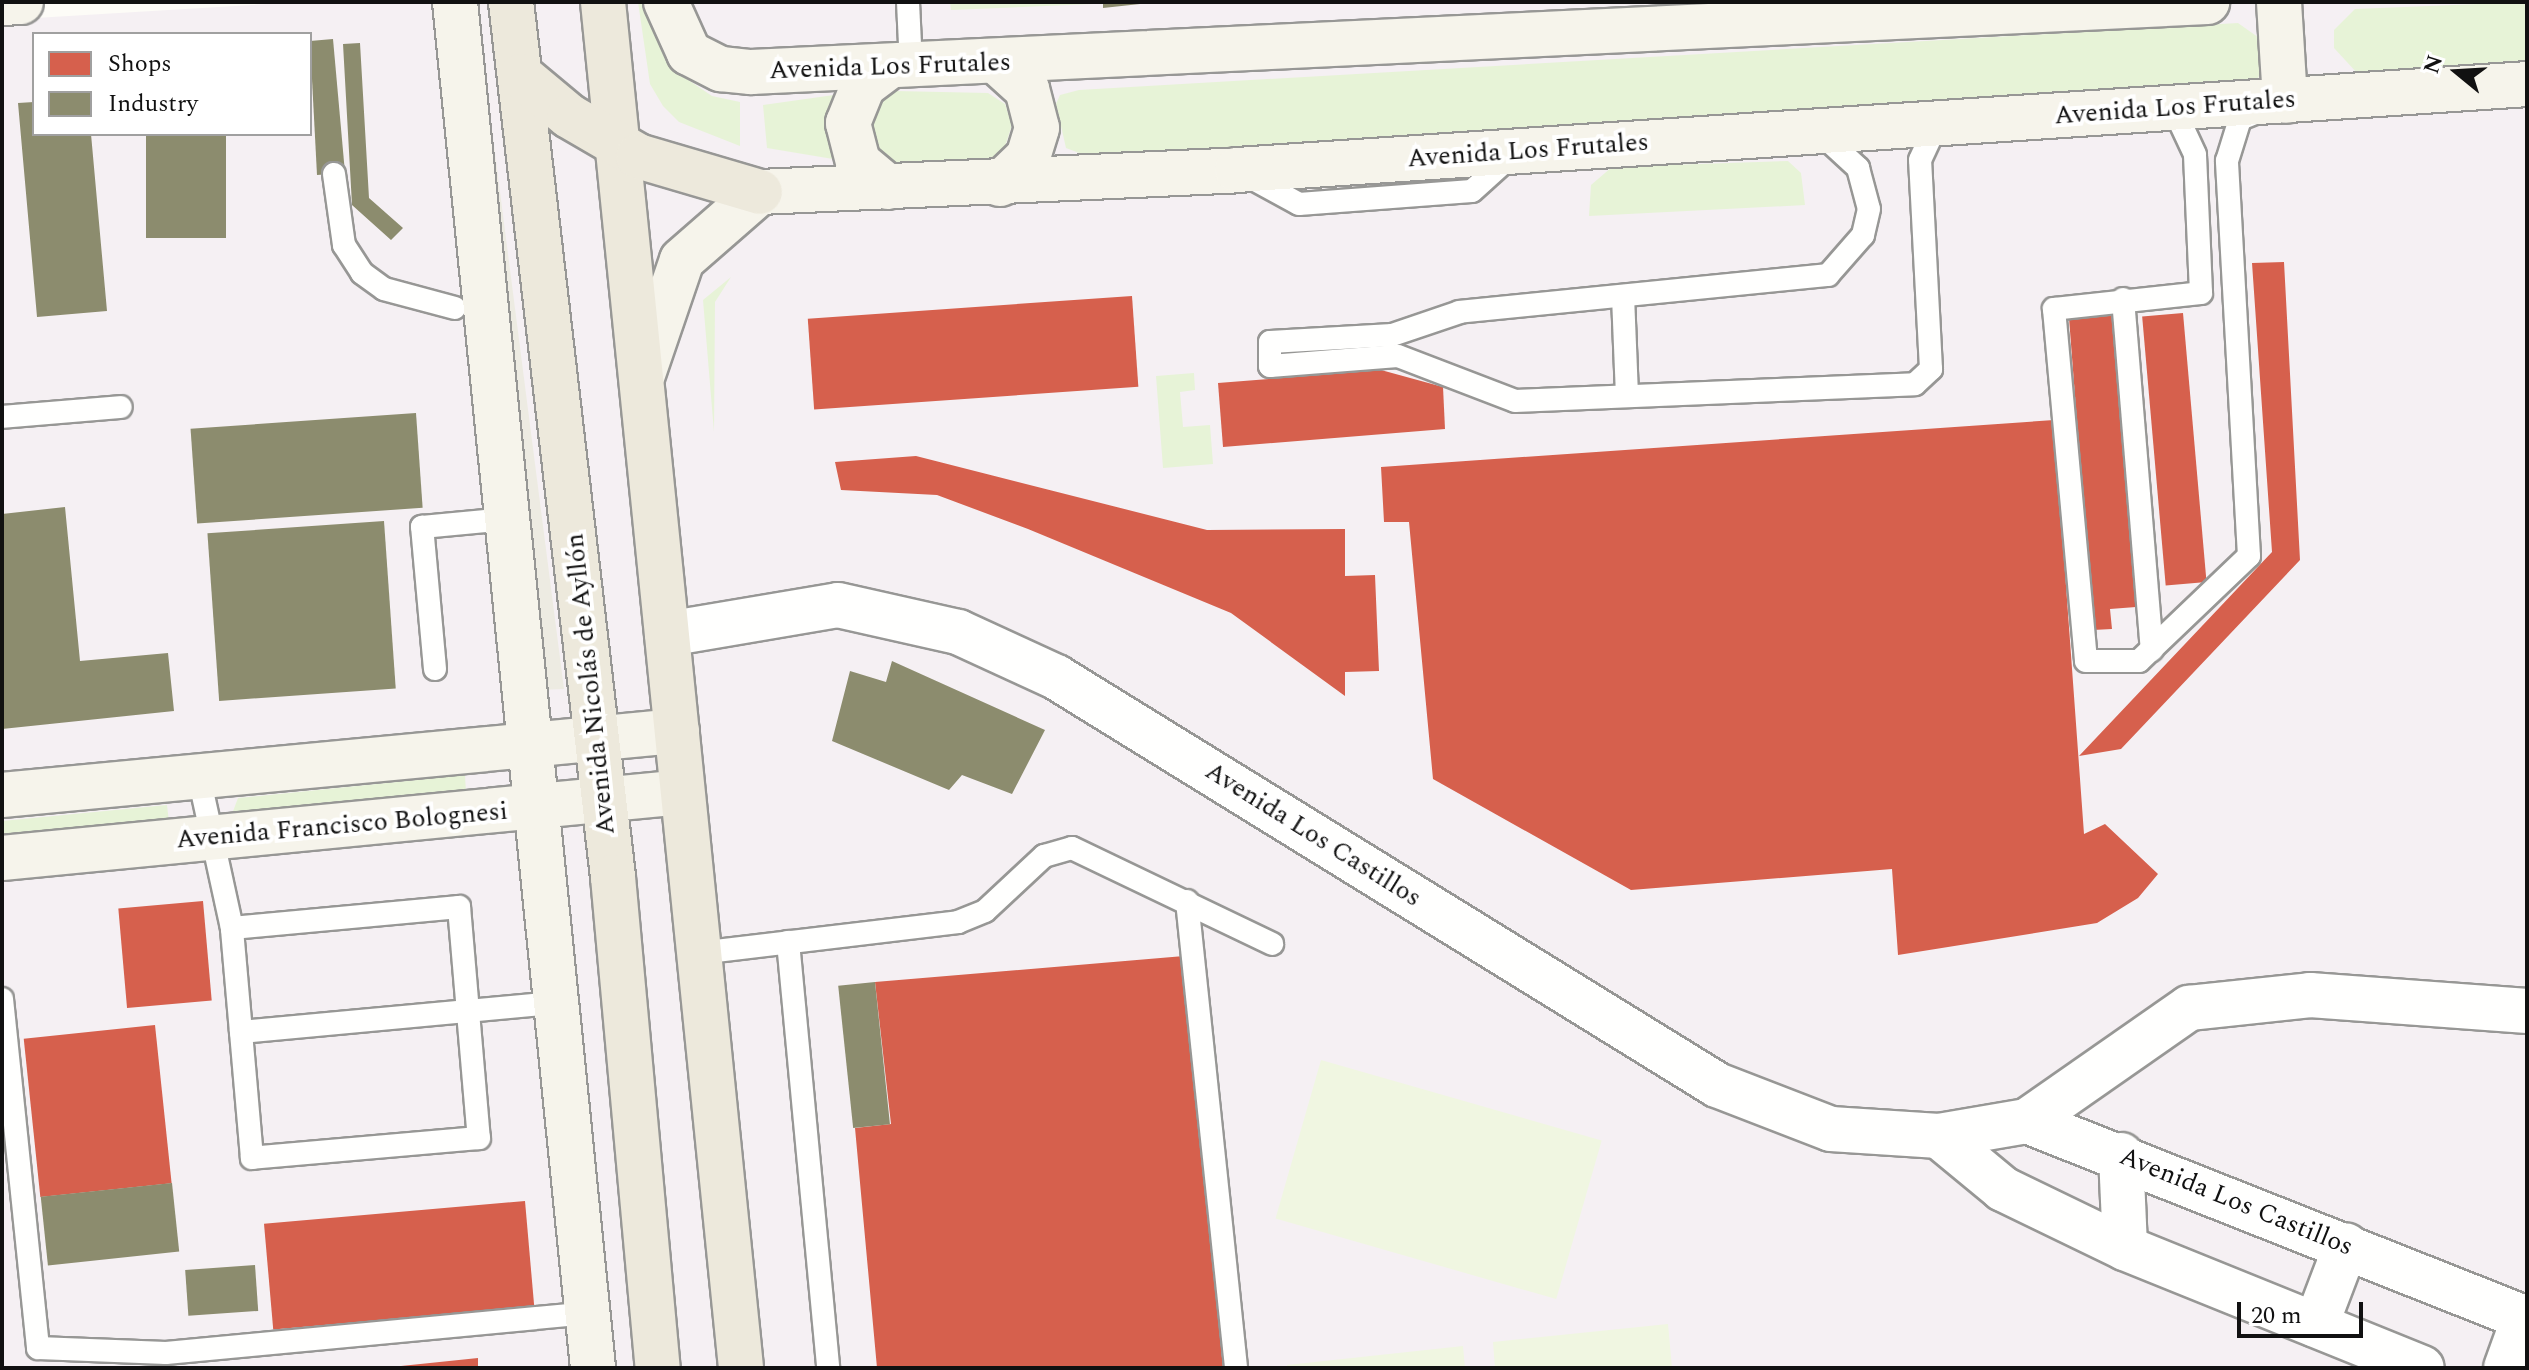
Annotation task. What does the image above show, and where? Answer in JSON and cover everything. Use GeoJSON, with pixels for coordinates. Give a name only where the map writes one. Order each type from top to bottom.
{"type":"FeatureCollection","features":[{"type":"Feature","properties":{"kind":"main road"},"geometry":{"type":"LineString","coordinates":[[2,3],[21,2]]}},
{"type":"Feature","properties":{"kind":"main road"},"geometry":{"type":"LineString","coordinates":[[455,2],[593,1368]]}},
{"type":"Feature","properties":{"kind":"main road","name":"Avenida Nicolás de Ayllón"},"geometry":{"type":"LineString","coordinates":[[511,2],[598,739],[658,1368]]}},
{"type":"Feature","properties":{"kind":"main road"},"geometry":{"type":"LineString","coordinates":[[603,2],[741,1368]]}},
{"type":"Feature","properties":{"kind":"main road","name":"Avenida Los Frutales"},"geometry":{"type":"LineString","coordinates":[[666,2],[684,48],[721,69],[998,63],[2207,2]]}},
{"type":"Feature","properties":{"kind":"main road"},"geometry":{"type":"LineString","coordinates":[[2279,2],[2285,101]]}},
{"type":"Feature","properties":{"kind":"main road"},"geometry":{"type":"LineString","coordinates":[[998,63],[1027,89],[1037,128],[1028,157],[1000,184]]}},
{"type":"Feature","properties":{"kind":"main road"},"geometry":{"type":"LineString","coordinates":[[888,187],[858,162],[848,123],[863,86],[899,67]]}},
{"type":"Feature","properties":{"kind":"main road"},"geometry":{"type":"LineString","coordinates":[[521,76],[618,146],[689,175],[760,192]]}},
{"type":"Feature","properties":{"kind":"main road","name":"Avenida Los Frutales"},"geometry":{"type":"LineString","coordinates":[[760,192],[1000,184],[1237,170],[2527,84]]}},
{"type":"Feature","properties":{"kind":"main road"},"geometry":{"type":"LineString","coordinates":[[642,380],[657,317],[682,260],[760,192]]}},
{"type":"Feature","properties":{"kind":"main road"},"geometry":{"type":"LineString","coordinates":[[2,795],[677,731]]}},
{"type":"Feature","properties":{"kind":"main road","name":"Avenida Francisco Bolognesi"},"geometry":{"type":"LineString","coordinates":[[2,858],[682,792]]}},
{"type":"Feature","properties":{"kind":"street","name":"Avenida Los Castillos"},"geometry":{"type":"LineString","coordinates":[[667,634],[838,605],[958,632],[1056,677],[1717,1085],[1831,1129],[1939,1136],[2027,1121],[2121,1155],[2525,1318]]}},
{"type":"Feature","properties":{"kind":"street"},"geometry":{"type":"LineString","coordinates":[[2027,1121],[2189,1008],[2310,995],[2527,1011]]}},
{"type":"Feature","properties":{"kind":"street"},"geometry":{"type":"LineString","coordinates":[[1939,1136],[2003,1189],[2125,1248],[2422,1368]]}},
{"type":"Feature","properties":{"kind":"street"},"geometry":{"type":"LineString","coordinates":[[2121,1155],[2125,1248]]}},
{"type":"Feature","properties":{"kind":"street"},"geometry":{"type":"LineString","coordinates":[[2316,1325],[2346,1246]]}},
{"type":"Feature","properties":{"kind":"street"},"geometry":{"type":"LineString","coordinates":[[2506,1368],[2525,1318]]}},
{"type":"Feature","properties":{"kind":"lane"},"geometry":{"type":"LineString","coordinates":[[899,67],[908,2]]}},
{"type":"Feature","properties":{"kind":"lane"},"geometry":{"type":"LineString","coordinates":[[2157,109],[2179,120],[2195,155],[2201,293],[2123,299],[2054,309],[2086,661],[2139,661],[2249,556],[2227,161],[2240,119],[2285,101]]}},
{"type":"Feature","properties":{"kind":"lane"},"geometry":{"type":"LineString","coordinates":[[1819,132],[1858,168],[1869,209],[1863,235],[1828,275],[1460,312],[1392,335],[1270,342],[1270,366],[1398,356],[1515,401],[1925,380],[1931,369],[1920,160],[1936,125]]}},
{"type":"Feature","properties":{"kind":"lane"},"geometry":{"type":"LineString","coordinates":[[334,174],[344,245],[362,273],[384,289],[455,308]]}},
{"type":"Feature","properties":{"kind":"lane"},"geometry":{"type":"LineString","coordinates":[[1623,296],[1627,396]]}},
{"type":"Feature","properties":{"kind":"lane"},"geometry":{"type":"LineString","coordinates":[[2123,299],[2152,650]]}},
{"type":"Feature","properties":{"kind":"lane"},"geometry":{"type":"LineString","coordinates":[[2,417],[121,407]]}},
{"type":"Feature","properties":{"kind":"lane"},"geometry":{"type":"LineString","coordinates":[[435,669],[422,527],[507,519]]}},
{"type":"Feature","properties":{"kind":"lane"},"geometry":{"type":"LineString","coordinates":[[199,777],[209,840],[232,928],[252,1158],[479,1138],[459,907],[232,928]]}},
{"type":"Feature","properties":{"kind":"lane"},"geometry":{"type":"LineString","coordinates":[[699,953],[958,922],[985,911],[1062,848],[1085,851],[1272,944]]}},
{"type":"Feature","properties":{"kind":"lane"},"geometry":{"type":"LineString","coordinates":[[1187,901],[1236,1368]]}},
{"type":"Feature","properties":{"kind":"lane"},"geometry":{"type":"LineString","coordinates":[[788,942],[828,1368]]}},
{"type":"Feature","properties":{"kind":"lane"},"geometry":{"type":"LineString","coordinates":[[2,999],[38,1348],[166,1353],[588,1313]]}},
{"type":"Feature","properties":{"kind":"lane"},"geometry":{"type":"LineString","coordinates":[[241,1032],[555,1003]]}},
{"type":"Feature","properties":{"kind":"shaded area"},"geometry":{"type":"Polygon","coordinates":[[[300,2],[2527,2],[2527,1368],[2,1368],[2,20],[300,2]]]}},
{"type":"Feature","properties":{"kind":"shaded area"},"geometry":{"type":"Polygon","coordinates":[[[477,13],[564,689],[537,690],[477,13]]]}},
{"type":"Feature","properties":{"kind":"green space"},"geometry":{"type":"Polygon","coordinates":[[[638,2],[649,2],[681,75],[712,96],[740,102],[740,146],[679,122],[663,106],[650,84],[638,2]]]}},
{"type":"Feature","properties":{"kind":"green space"},"geometry":{"type":"Polygon","coordinates":[[[950,2],[1093,2],[1093,4],[951,10],[950,2]]]}},
{"type":"Feature","properties":{"kind":"green space"},"geometry":{"type":"Polygon","coordinates":[[[2527,2],[2527,61],[2358,74],[2334,48],[2334,30],[2355,9],[2527,2]]]}},
{"type":"Feature","properties":{"kind":"green space"},"geometry":{"type":"Polygon","coordinates":[[[2238,23],[2262,40],[2265,64],[2253,88],[1095,159],[1066,148],[1056,104],[1060,95],[1079,90],[2238,23]]]}},
{"type":"Feature","properties":{"kind":"green space"},"geometry":{"type":"Polygon","coordinates":[[[895,91],[988,93],[1005,104],[1012,125],[999,165],[897,169],[875,150],[870,127],[882,97],[895,91]]]}},
{"type":"Feature","properties":{"kind":"green space"},"geometry":{"type":"Polygon","coordinates":[[[841,94],[828,129],[833,159],[767,148],[763,105],[841,94]]]}},
{"type":"Feature","properties":{"kind":"green space"},"geometry":{"type":"Polygon","coordinates":[[[1788,161],[1801,173],[1805,205],[1589,216],[1591,185],[1612,167],[1788,161]]]}},
{"type":"Feature","properties":{"kind":"green space"},"geometry":{"type":"Polygon","coordinates":[[[731,277],[715,302],[714,432],[703,300],[731,277]]]}},
{"type":"Feature","properties":{"kind":"green space"},"geometry":{"type":"Polygon","coordinates":[[[1194,373],[1195,390],[1180,392],[1183,427],[1210,425],[1213,464],[1163,468],[1156,376],[1194,373]]]}},
{"type":"Feature","properties":{"kind":"green space"},"geometry":{"type":"Polygon","coordinates":[[[465,775],[466,793],[232,814],[238,798],[465,775]]]}},
{"type":"Feature","properties":{"kind":"green space"},"geometry":{"type":"Polygon","coordinates":[[[167,805],[169,822],[2,841],[2,821],[167,805]]]}},
{"type":"Feature","properties":{"kind":"green space"},"geometry":{"type":"Polygon","coordinates":[[[1321,1060],[1602,1140],[1556,1299],[1276,1219],[1321,1060]]]}},
{"type":"Feature","properties":{"kind":"green space"},"geometry":{"type":"Polygon","coordinates":[[[1668,1324],[1672,1368],[1495,1368],[1493,1342],[1668,1324]]]}},
{"type":"Feature","properties":{"kind":"green space"},"geometry":{"type":"Polygon","coordinates":[[[1463,1346],[1465,1368],[1287,1368],[1287,1365],[1463,1346]]]}},
{"type":"Feature","properties":{"kind":"building: Shops"},"geometry":{"type":"Polygon","coordinates":[[[2284,262],[2300,560],[2121,749],[2079,756],[2272,552],[2252,263],[2284,262]]]}},
{"type":"Feature","properties":{"kind":"building: Shops"},"geometry":{"type":"Polygon","coordinates":[[[1132,296],[1138,387],[814,409],[808,319],[1132,296]]]}},
{"type":"Feature","properties":{"kind":"building: Shops"},"geometry":{"type":"Polygon","coordinates":[[[2183,313],[2207,582],[2166,586],[2142,317],[2183,313]]]}},
{"type":"Feature","properties":{"kind":"building: Shops"},"geometry":{"type":"Polygon","coordinates":[[[2114,315],[2136,607],[2110,609],[2112,629],[2093,630],[2069,318],[2114,315]]]}},
{"type":"Feature","properties":{"kind":"building: Shops"},"geometry":{"type":"Polygon","coordinates":[[[1381,370],[1443,387],[1445,429],[1223,447],[1218,383],[1381,370]]]}},
{"type":"Feature","properties":{"kind":"building: Shops"},"geometry":{"type":"Polygon","coordinates":[[[2054,420],[2084,834],[2105,824],[2158,874],[2138,898],[2097,923],[1898,955],[1892,869],[1631,890],[1433,779],[1409,522],[1384,522],[1381,467],[2054,420]]]}},
{"type":"Feature","properties":{"kind":"building: Shops"},"geometry":{"type":"Polygon","coordinates":[[[916,456],[1207,530],[1345,529],[1345,576],[1375,575],[1379,671],[1345,672],[1345,696],[1231,613],[1028,529],[937,495],[841,490],[835,462],[916,456]]]}},
{"type":"Feature","properties":{"kind":"building: Shops"},"geometry":{"type":"Polygon","coordinates":[[[203,901],[212,1001],[127,1008],[118,908],[203,901]]]}},
{"type":"Feature","properties":{"kind":"building: Shops"},"geometry":{"type":"Polygon","coordinates":[[[1184,956],[1223,1368],[877,1368],[855,1128],[891,1124],[875,982],[1184,956]]]}},
{"type":"Feature","properties":{"kind":"building: Shops"},"geometry":{"type":"Polygon","coordinates":[[[155,1025],[172,1183],[40,1197],[24,1039],[155,1025]]]}},
{"type":"Feature","properties":{"kind":"building: Shops"},"geometry":{"type":"Polygon","coordinates":[[[525,1201],[534,1307],[273,1329],[264,1224],[525,1201]]]}},
{"type":"Feature","properties":{"kind":"building: Shops"},"geometry":{"type":"Polygon","coordinates":[[[478,1358],[478,1368],[401,1368],[401,1366],[478,1358]]]}},
{"type":"Feature","properties":{"kind":"building: Industry"},"geometry":{"type":"Polygon","coordinates":[[[1103,2],[1140,2],[1140,4],[1103,8],[1103,2]]]}},
{"type":"Feature","properties":{"kind":"building: Industry"},"geometry":{"type":"Polygon","coordinates":[[[333,39],[345,173],[317,175],[312,41],[333,39]]]}},
{"type":"Feature","properties":{"kind":"building: Industry"},"geometry":{"type":"Polygon","coordinates":[[[360,43],[369,198],[403,228],[391,240],[352,205],[343,44],[360,43]]]}},
{"type":"Feature","properties":{"kind":"building: Industry"},"geometry":{"type":"Polygon","coordinates":[[[32,102],[32,136],[91,136],[107,311],[37,317],[18,103],[32,102]]]}},
{"type":"Feature","properties":{"kind":"building: Industry"},"geometry":{"type":"Polygon","coordinates":[[[146,136],[226,136],[226,238],[146,238],[146,136]]]}},
{"type":"Feature","properties":{"kind":"building: Industry"},"geometry":{"type":"Polygon","coordinates":[[[416,413],[423,508],[197,524],[191,429],[416,413]]]}},
{"type":"Feature","properties":{"kind":"building: Industry"},"geometry":{"type":"Polygon","coordinates":[[[65,507],[80,661],[168,653],[174,711],[2,729],[2,514],[65,507]]]}},
{"type":"Feature","properties":{"kind":"building: Industry"},"geometry":{"type":"Polygon","coordinates":[[[384,521],[396,689],[219,701],[207,533],[384,521]]]}},
{"type":"Feature","properties":{"kind":"building: Industry"},"geometry":{"type":"Polygon","coordinates":[[[892,661],[1045,730],[1012,794],[962,775],[949,790],[832,741],[850,671],[886,682],[892,661]]]}},
{"type":"Feature","properties":{"kind":"building: Industry"},"geometry":{"type":"Polygon","coordinates":[[[875,982],[890,1124],[853,1128],[838,986],[875,982]]]}},
{"type":"Feature","properties":{"kind":"building: Industry"},"geometry":{"type":"Polygon","coordinates":[[[172,1183],[179,1252],[48,1265],[41,1197],[172,1183]]]}},
{"type":"Feature","properties":{"kind":"building: Industry"},"geometry":{"type":"Polygon","coordinates":[[[255,1265],[258,1311],[188,1316],[185,1270],[255,1265]]]}}]}
